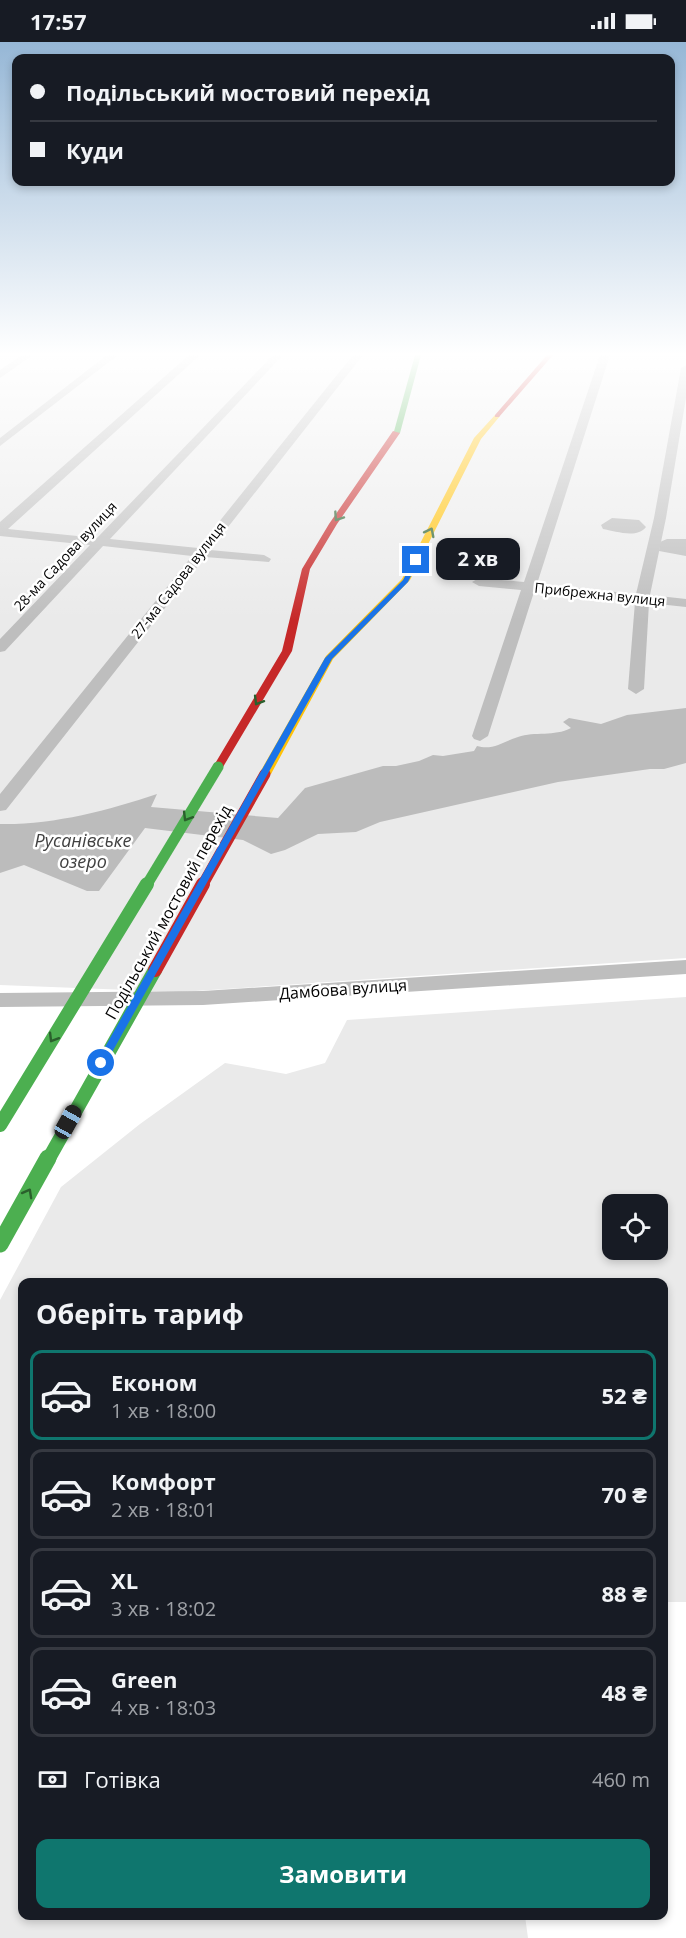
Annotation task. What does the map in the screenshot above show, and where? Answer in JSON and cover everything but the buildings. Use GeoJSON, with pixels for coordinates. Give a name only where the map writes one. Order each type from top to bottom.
{"type":"FeatureCollection","features":[{"type":"Feature","properties":{"kind":"main road","name":"Подільський мостовий перехід"},"geometry":{"type":"LineString","coordinates":[[0,1125],[288,651],[306,569],[333,524],[388,443]]}},
{"type":"Feature","properties":{"kind":"main road","name":"Подільський мостовий перехід"},"geometry":{"type":"LineString","coordinates":[[0,1244],[329,658],[406,580],[475,443]]}},
{"type":"Feature","properties":{"kind":"street"},"geometry":{"type":"LineString","coordinates":[[0,530],[96,443]]}},
{"type":"Feature","properties":{"kind":"street","name":"28-ма Садова вулиця"},"geometry":{"type":"LineString","coordinates":[[0,648],[99,540],[193,443]]}},
{"type":"Feature","properties":{"kind":"street","name":"27-ма Садова вулиця"},"geometry":{"type":"LineString","coordinates":[[0,806],[287,443]]}},
{"type":"Feature","properties":{"kind":"street"},"geometry":{"type":"LineString","coordinates":[[480,736],[575,443]]}},
{"type":"Feature","properties":{"kind":"street"},"geometry":{"type":"LineString","coordinates":[[636,689],[642,600],[673,443]]}},
{"type":"Feature","properties":{"kind":"street"},"geometry":{"type":"LineString","coordinates":[[0,530],[264,559]]}},
{"type":"Feature","properties":{"kind":"street","name":"Прибрежна вулиця"},"geometry":{"type":"LineString","coordinates":[[479,582],[686,603]]}},
{"type":"Feature","properties":{"kind":"street","name":"Дамбова вулиця"},"geometry":{"type":"LineString","coordinates":[[0,1000],[194,998],[686,967]]}},
{"type":"Feature","properties":{"kind":"shaded area"},"geometry":{"type":"Polygon","coordinates":[[[0,443],[686,443],[686,958],[180,992],[0,985],[0,443]]]}},
{"type":"Feature","properties":{"kind":"shaded area"},"geometry":{"type":"Polygon","coordinates":[[[686,997],[686,1602],[668,1602],[668,1278],[18,1278],[18,1920],[526,1920],[528,1938],[0,1938],[0,1300],[61,1187],[140,1124],[225,1063],[286,1074],[325,1063],[347,1020],[686,997]]]}},
{"type":"Feature","properties":{"kind":"water"},"geometry":{"type":"Polygon","coordinates":[[[612,518],[639,520],[646,527],[637,533],[603,529],[601,525],[612,518]]]}},
{"type":"Feature","properties":{"kind":"water"},"geometry":{"type":"Polygon","coordinates":[[[667,539],[686,539],[686,556],[659,551],[660,542],[667,539]]]}},
{"type":"Feature","properties":{"kind":"water","name":"Русанівське озеро"},"geometry":{"type":"Polygon","coordinates":[[[686,708],[686,763],[664,769],[558,782],[380,822],[356,832],[318,834],[285,850],[271,854],[243,840],[145,828],[99,891],[87,891],[24,865],[0,873],[0,824],[20,824],[79,816],[157,794],[151,807],[278,818],[305,788],[383,766],[419,761],[433,755],[443,756],[474,751],[477,746],[493,746],[524,735],[565,731],[571,728],[563,722],[569,718],[601,724],[627,715],[686,708]]]}},
{"type":"Feature","properties":{"kind":"traffic: slow"},"geometry":{"type":"LineString","coordinates":[[265,774],[329,658],[406,580],[475,443]]}},
{"type":"Feature","properties":{"kind":"traffic: jam"},"geometry":{"type":"LineString","coordinates":[[218,767],[287,651],[306,569],[333,524],[389,443]]}},
{"type":"Feature","properties":{"kind":"traffic: jam"},"geometry":{"type":"LineString","coordinates":[[155,970],[265,774]]}},
{"type":"Feature","properties":{"kind":"traffic: fast"},"geometry":{"type":"LineString","coordinates":[[0,1125],[218,767]]}},
{"type":"Feature","properties":{"kind":"traffic: fast"},"geometry":{"type":"LineString","coordinates":[[0,1244],[155,970]]}},
{"type":"Feature","properties":{"kind":"route"},"geometry":{"type":"LineString","coordinates":[[101,1063],[329,658],[406,580],[416,560]]}}]}
